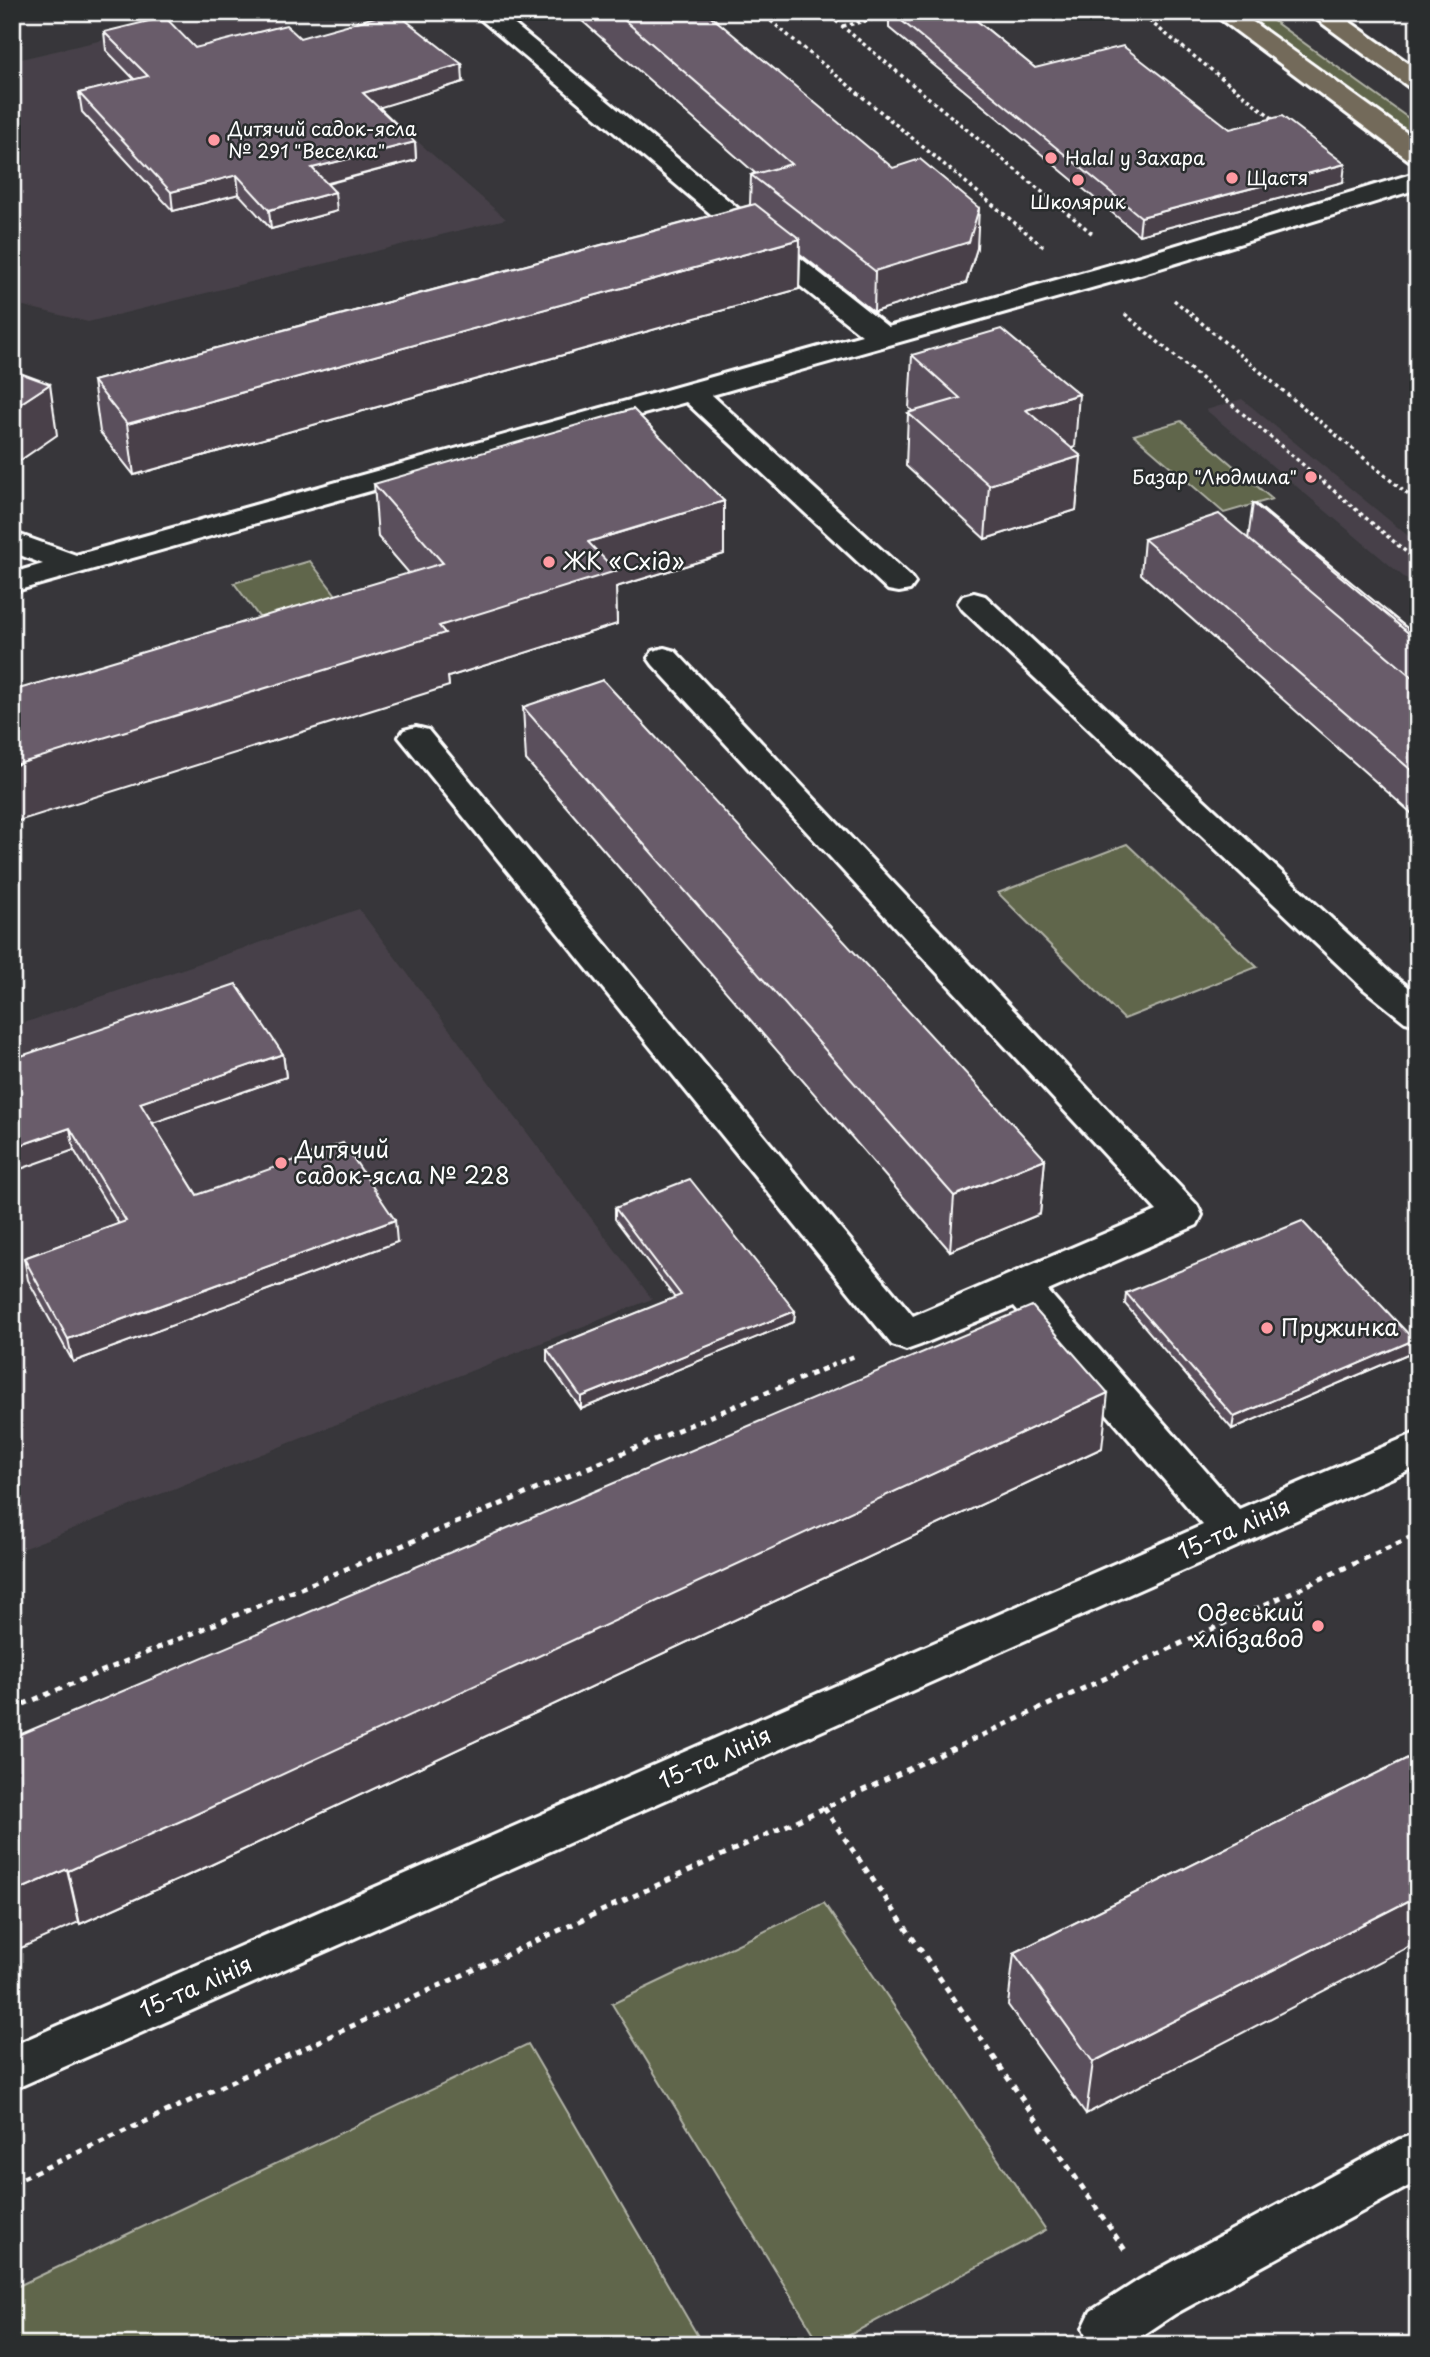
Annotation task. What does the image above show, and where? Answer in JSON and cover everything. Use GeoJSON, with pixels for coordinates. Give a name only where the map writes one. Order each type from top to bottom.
{"type":"FeatureCollection","features":[{"type":"Feature","properties":{"kind":"main road"},"geometry":{"type":"LineString","coordinates":[[1223,12],[1418,154]]}},
{"type":"Feature","properties":{"kind":"main road"},"geometry":{"type":"LineString","coordinates":[[1319,12],[1418,82]]}},
{"type":"Feature","properties":{"kind":"street"},"geometry":{"type":"LineString","coordinates":[[484,12],[741,225],[884,338]]}},
{"type":"Feature","properties":{"kind":"street"},"geometry":{"type":"LineString","coordinates":[[12,583],[1147,264],[1372,197],[1418,180]]}},
{"type":"Feature","properties":{"kind":"street"},"geometry":{"type":"LineString","coordinates":[[692,392],[899,583]]}},
{"type":"Feature","properties":{"kind":"street"},"geometry":{"type":"LineString","coordinates":[[12,541],[72,565]]}},
{"type":"Feature","properties":{"kind":"street"},"geometry":{"type":"LineString","coordinates":[[974,603],[1378,982],[1418,1013]]}},
{"type":"Feature","properties":{"kind":"street"},"geometry":{"type":"LineString","coordinates":[[416,737],[906,1335],[1183,1215],[664,657]]}},
{"type":"Feature","properties":{"kind":"street"},"geometry":{"type":"LineString","coordinates":[[1021,1287],[1232,1530]]}},
{"type":"Feature","properties":{"kind":"street","name":"15-та лінія"},"geometry":{"type":"LineString","coordinates":[[12,2069],[1418,1448]]}},
{"type":"Feature","properties":{"kind":"street"},"geometry":{"type":"LineString","coordinates":[[1121,2345],[1109,2328],[1157,2297],[1418,2155]]}},
{"type":"Feature","properties":{"kind":"path"},"geometry":{"type":"LineString","coordinates":[[1138,12],[1276,121]]}},
{"type":"Feature","properties":{"kind":"path"},"geometry":{"type":"LineString","coordinates":[[842,26],[894,15]]}},
{"type":"Feature","properties":{"kind":"path"},"geometry":{"type":"LineString","coordinates":[[12,1709],[906,1335]]}},
{"type":"Feature","properties":{"kind":"path"},"geometry":{"type":"LineString","coordinates":[[12,2183],[1418,1534]]}},
{"type":"Feature","properties":{"kind":"path"},"geometry":{"type":"LineString","coordinates":[[824,1808],[1157,2297]]}},
{"type":"Feature","properties":{"kind":"shaded area","name":"Дитячий садок-ясла № 291 \"Веселка\""},"geometry":{"type":"Polygon","coordinates":[[[224,12],[270,12],[506,219],[88,322],[12,303],[12,61],[224,12]]]}},
{"type":"Feature","properties":{"kind":"shaded area","name":"Базар \"Людмила\""},"geometry":{"type":"Polygon","coordinates":[[[1242,399],[1418,544],[1418,589],[1206,410],[1242,399]]]}},
{"type":"Feature","properties":{"kind":"shaded area","name":"Дитячий садок-ясла № 228"},"geometry":{"type":"Polygon","coordinates":[[[359,909],[652,1299],[12,1553],[12,1027],[359,909]]]}},
{"type":"Feature","properties":{"kind":"green space"},"geometry":{"type":"Polygon","coordinates":[[[1242,12],[1261,12],[1418,125],[1418,140],[1242,12]]]}},
{"type":"Feature","properties":{"kind":"green space"},"geometry":{"type":"Polygon","coordinates":[[[1181,421],[1272,499],[1224,513],[1134,435],[1181,421]]]}},
{"type":"Feature","properties":{"kind":"green space"},"geometry":{"type":"Polygon","coordinates":[[[310,561],[342,603],[265,625],[234,583],[310,561]]]}},
{"type":"Feature","properties":{"kind":"green space"},"geometry":{"type":"Polygon","coordinates":[[[1127,844],[1257,967],[1124,1019],[998,893],[1127,844]]]}},
{"type":"Feature","properties":{"kind":"green space"},"geometry":{"type":"Polygon","coordinates":[[[824,1903],[1046,2230],[831,2345],[821,2345],[612,2004],[824,1903]]]}},
{"type":"Feature","properties":{"kind":"green space"},"geometry":{"type":"Polygon","coordinates":[[[528,2044],[703,2345],[12,2345],[12,2289],[528,2044]]]}},
{"type":"Feature","properties":{"kind":"building"},"geometry":{"type":"Polygon","coordinates":[[[393,12],[462,64],[363,93],[415,142],[312,168],[335,192],[269,210],[237,175],[171,192],[79,93],[148,76],[104,32],[165,17],[195,48],[286,25],[300,38],[393,12]]]}},
{"type":"Feature","properties":{"kind":"building"},"geometry":{"type":"Polygon","coordinates":[[[615,12],[706,12],[893,168],[920,159],[979,208],[969,242],[875,271],[751,175],[791,164],[615,12]]]}},
{"type":"Feature","properties":{"kind":"building"},"geometry":{"type":"Polygon","coordinates":[[[891,12],[966,12],[1035,68],[1123,46],[1230,129],[1282,116],[1345,164],[1141,217],[891,12]]]}},
{"type":"Feature","properties":{"kind":"building"},"geometry":{"type":"Polygon","coordinates":[[[755,204],[800,239],[127,424],[93,381],[755,204]]]}},
{"type":"Feature","properties":{"kind":"building"},"geometry":{"type":"Polygon","coordinates":[[[1001,329],[1079,394],[1026,410],[1081,456],[989,485],[908,413],[960,398],[912,355],[1001,329]]]}},
{"type":"Feature","properties":{"kind":"building"},"geometry":{"type":"Polygon","coordinates":[[[12,370],[50,384],[12,409],[12,370]]]}},
{"type":"Feature","properties":{"kind":"building"},"geometry":{"type":"Polygon","coordinates":[[[633,409],[724,501],[588,542],[616,571],[439,626],[445,633],[12,766],[12,691],[443,563],[374,484],[633,409]]]}},
{"type":"Feature","properties":{"kind":"building"},"geometry":{"type":"Polygon","coordinates":[[[1253,503],[1418,637],[1418,641],[1253,503]]]}},
{"type":"Feature","properties":{"kind":"building"},"geometry":{"type":"Polygon","coordinates":[[[1219,514],[1411,676],[1418,677],[1418,776],[1144,539],[1219,514]]]}},
{"type":"Feature","properties":{"kind":"building"},"geometry":{"type":"Polygon","coordinates":[[[603,680],[1045,1159],[954,1196],[523,707],[603,680]]]}},
{"type":"Feature","properties":{"kind":"building"},"geometry":{"type":"Polygon","coordinates":[[[236,984],[283,1054],[140,1103],[197,1195],[343,1143],[395,1220],[68,1339],[24,1258],[126,1221],[70,1128],[12,1148],[12,1059],[236,984]]]}},
{"type":"Feature","properties":{"kind":"building"},"geometry":{"type":"Polygon","coordinates":[[[690,1179],[795,1311],[581,1397],[547,1349],[681,1295],[615,1208],[690,1179]]]}},
{"type":"Feature","properties":{"kind":"building","name":"Пружинка"},"geometry":{"type":"Polygon","coordinates":[[[1302,1221],[1414,1340],[1234,1417],[1126,1293],[1302,1221]]]}},
{"type":"Feature","properties":{"kind":"building"},"geometry":{"type":"Polygon","coordinates":[[[1032,1306],[1108,1393],[190,1817],[12,1893],[12,1738],[1032,1306]]]}},
{"type":"Feature","properties":{"kind":"building"},"geometry":{"type":"Polygon","coordinates":[[[1418,1753],[1418,1896],[1093,2062],[1014,1953],[1418,1753]]]}},
{"type":"Feature","properties":{"kind":"place","name":"Дитячий садок-ясла № 291 \"Веселка\""},"geometry":{"type":"Point","coordinates":[214,140]}},
{"type":"Feature","properties":{"kind":"place","name":"Halal у Захара"},"geometry":{"type":"Point","coordinates":[1051,158]}},
{"type":"Feature","properties":{"kind":"place","name":"Щастя"},"geometry":{"type":"Point","coordinates":[1232,178]}},
{"type":"Feature","properties":{"kind":"place","name":"Школярик"},"geometry":{"type":"Point","coordinates":[1078,180]}},
{"type":"Feature","properties":{"kind":"place","name":"Базар \"Людмила\""},"geometry":{"type":"Point","coordinates":[1311,477]}},
{"type":"Feature","properties":{"kind":"place","name":"ЖК «Схід»"},"geometry":{"type":"Point","coordinates":[549,562]}},
{"type":"Feature","properties":{"kind":"place","name":"Дитячий садок-ясла № 228"},"geometry":{"type":"Point","coordinates":[281,1163]}},
{"type":"Feature","properties":{"kind":"place","name":"Пружинка"},"geometry":{"type":"Point","coordinates":[1267,1328]}},
{"type":"Feature","properties":{"kind":"place","name":"Одеський хлібзавод"},"geometry":{"type":"Point","coordinates":[1318,1626]}}]}
